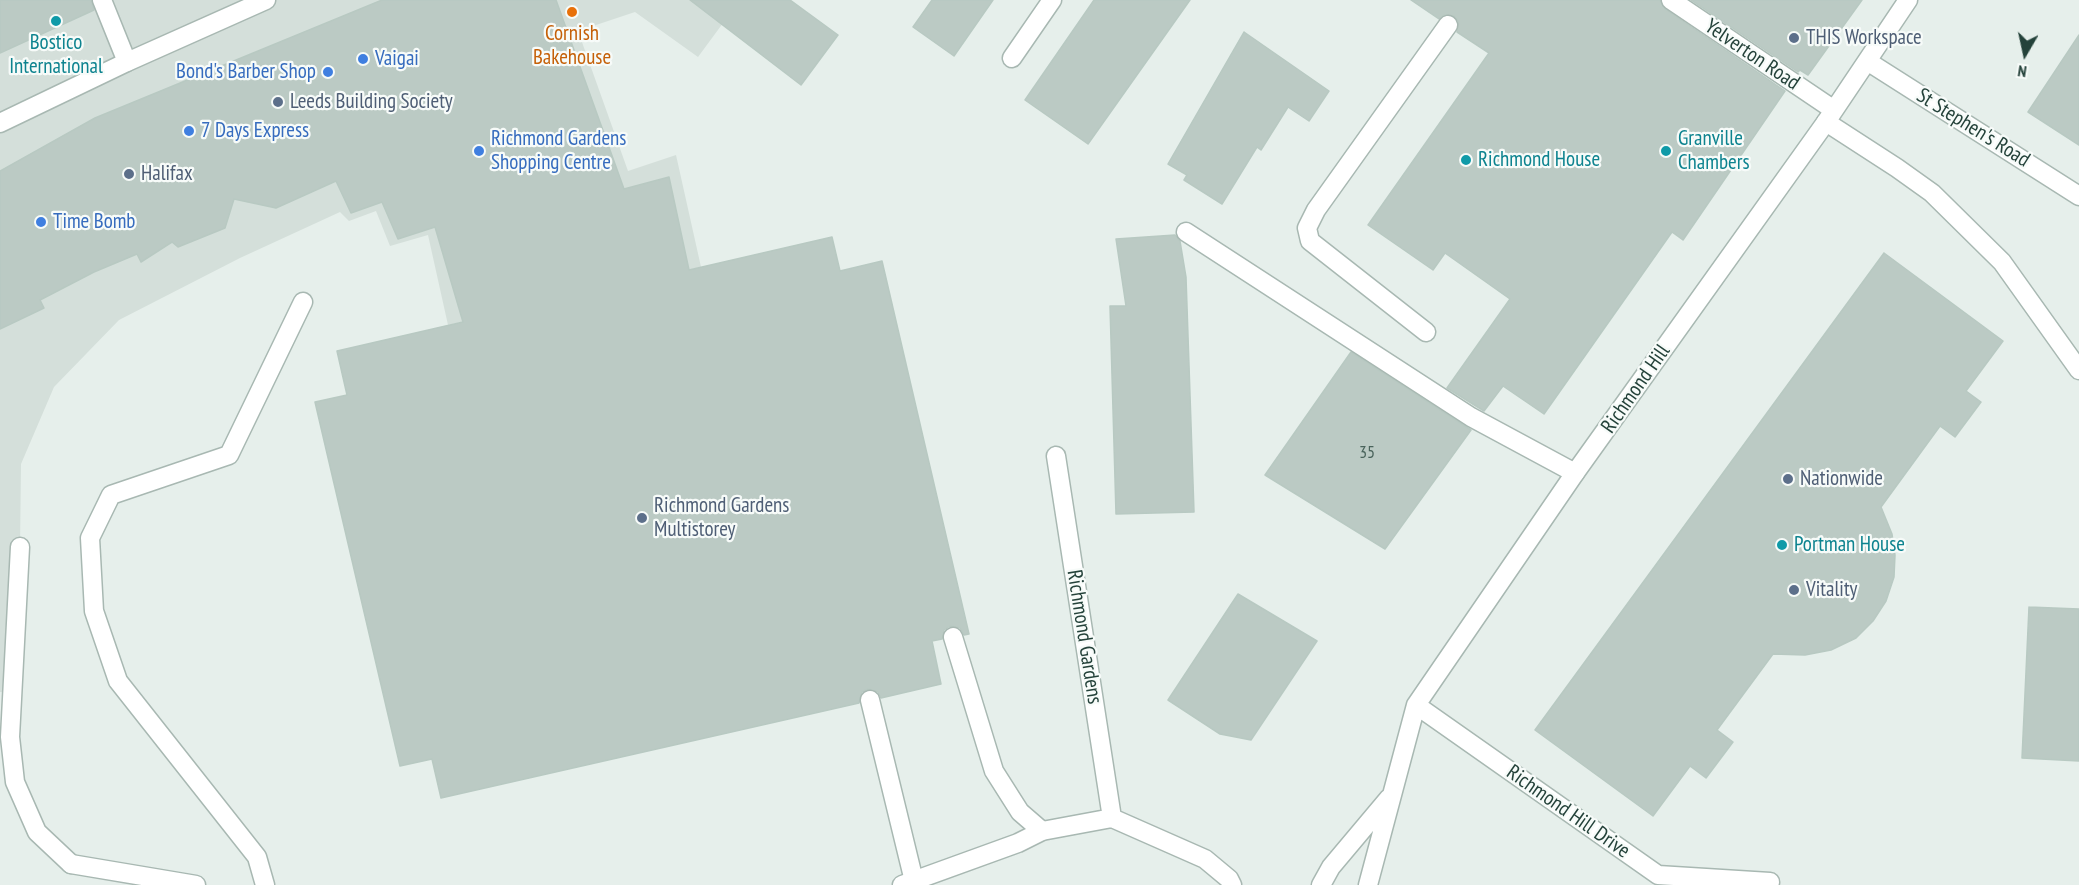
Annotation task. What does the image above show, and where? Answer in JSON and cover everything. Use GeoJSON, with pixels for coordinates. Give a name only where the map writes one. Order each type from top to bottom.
{"type":"FeatureCollection","features":[{"type":"Feature","properties":{"kind":"street"},"geometry":{"type":"LineString","coordinates":[[102,0],[127,62]]}},
{"type":"Feature","properties":{"kind":"street"},"geometry":{"type":"LineString","coordinates":[[0,123],[127,62],[266,0]]}},
{"type":"Feature","properties":{"kind":"street"},"geometry":{"type":"LineString","coordinates":[[1012,58],[1052,0]]}},
{"type":"Feature","properties":{"kind":"street","name":"Yelverton Road"},"geometry":{"type":"LineString","coordinates":[[1671,0],[1932,193],[2002,262],[2079,370]]}},
{"type":"Feature","properties":{"kind":"street","name":"Richmond Hill"},"geometry":{"type":"LineString","coordinates":[[1368,885],[1416,705],[1575,474],[1830,116],[1908,0]]}},
{"type":"Feature","properties":{"kind":"street"},"geometry":{"type":"LineString","coordinates":[[1425,332],[1310,241],[1307,228],[1316,210],[1448,25]]}},
{"type":"Feature","properties":{"kind":"street","name":"St Stephen's Road"},"geometry":{"type":"LineString","coordinates":[[1867,61],[2079,195]]}},
{"type":"Feature","properties":{"kind":"street"},"geometry":{"type":"LineString","coordinates":[[1186,232],[1471,417],[1575,474]]}},
{"type":"Feature","properties":{"kind":"street"},"geometry":{"type":"LineString","coordinates":[[265,885],[257,857],[118,681],[94,611],[90,538],[111,495],[229,455],[303,302]]}},
{"type":"Feature","properties":{"kind":"street","name":"Richmond Gardens"},"geometry":{"type":"LineString","coordinates":[[1056,456],[1112,818]]}},
{"type":"Feature","properties":{"kind":"street"},"geometry":{"type":"LineString","coordinates":[[20,547],[10,737],[15,782],[37,832],[70,864],[196,885]]}},
{"type":"Feature","properties":{"kind":"street"},"geometry":{"type":"LineString","coordinates":[[953,637],[994,771],[1020,812],[1042,831]]}},
{"type":"Feature","properties":{"kind":"street"},"geometry":{"type":"LineString","coordinates":[[870,700],[908,883],[1017,843],[1042,831],[1112,818],[1205,859],[1229,879],[1232,885]]}},
{"type":"Feature","properties":{"kind":"street","name":"Richmond Hill Drive"},"geometry":{"type":"LineString","coordinates":[[1416,705],[1658,875],[1770,882]]}},
{"type":"Feature","properties":{"kind":"street","name":"Richmond Hill"},"geometry":{"type":"LineString","coordinates":[[1321,885],[1330,867],[1394,792]]}},
{"type":"Feature","properties":{"kind":"shaded area"},"geometry":{"type":"Polygon","coordinates":[[[0,0],[740,0],[698,57],[635,12],[578,31],[628,171],[676,155],[701,267],[448,325],[428,235],[390,246],[376,211],[349,221],[340,212],[240,258],[119,320],[54,387],[21,464],[20,547],[12,693],[0,692],[0,0]]]}},
{"type":"Feature","properties":{"kind":"building"},"geometry":{"type":"Polygon","coordinates":[[[0,0],[91,0],[94,10],[0,53],[0,0]]]}},
{"type":"Feature","properties":{"kind":"building","name":"Richmond Gardens Multistorey"},"geometry":{"type":"Polygon","coordinates":[[[382,0],[556,0],[624,189],[669,177],[689,270],[832,237],[840,271],[882,261],[969,634],[964,635],[960,628],[950,626],[944,630],[942,639],[932,641],[941,684],[881,698],[878,692],[868,689],[862,692],[859,703],[441,798],[432,759],[400,766],[315,402],[347,395],[337,351],[463,322],[435,227],[398,239],[382,202],[351,213],[336,181],[276,208],[234,199],[225,228],[178,247],[172,242],[141,262],[137,254],[94,272],[40,300],[44,308],[0,329],[0,171],[95,118],[382,0]]]}},
{"type":"Feature","properties":{"kind":"building"},"geometry":{"type":"Polygon","coordinates":[[[690,0],[790,0],[838,35],[801,85],[690,0]]]}},
{"type":"Feature","properties":{"kind":"building"},"geometry":{"type":"Polygon","coordinates":[[[932,0],[993,0],[954,56],[913,27],[932,0]]]}},
{"type":"Feature","properties":{"kind":"building"},"geometry":{"type":"Polygon","coordinates":[[[1094,0],[1190,0],[1088,144],[1025,100],[1094,0]]]}},
{"type":"Feature","properties":{"kind":"building"},"geometry":{"type":"Polygon","coordinates":[[[1411,0],[1660,0],[1665,9],[1785,91],[1683,240],[1672,232],[1544,414],[1503,386],[1484,411],[1447,388],[1510,299],[1445,253],[1433,270],[1368,225],[1489,53],[1457,32],[1458,21],[1454,16],[1444,15],[1439,19],[1411,0]]]}},
{"type":"Feature","properties":{"kind":"building","name":"THIS Workspace"},"geometry":{"type":"Polygon","coordinates":[[[1691,0],[1862,0],[1808,75],[1800,70],[1798,72],[1691,0]]]}},
{"type":"Feature","properties":{"kind":"building"},"geometry":{"type":"Polygon","coordinates":[[[1244,32],[1329,91],[1309,121],[1288,107],[1261,150],[1257,147],[1222,204],[1184,180],[1187,175],[1168,164],[1244,32]]]}},
{"type":"Feature","properties":{"kind":"building"},"geometry":{"type":"Polygon","coordinates":[[[2079,35],[2079,145],[2028,112],[2079,35]]]}},
{"type":"Feature","properties":{"kind":"building"},"geometry":{"type":"Polygon","coordinates":[[[1175,235],[1180,241],[1186,277],[1194,512],[1116,514],[1110,306],[1126,306],[1116,239],[1175,235]]]}},
{"type":"Feature","properties":{"kind":"building","name":"Portman House"},"geometry":{"type":"Polygon","coordinates":[[[1884,253],[2003,341],[1966,391],[1981,402],[1955,437],[1940,426],[1881,507],[1892,534],[1895,555],[1894,577],[1886,601],[1873,621],[1856,638],[1831,650],[1805,655],[1773,654],[1717,730],[1733,742],[1706,778],[1690,766],[1653,816],[1535,730],[1884,253]]]}},
{"type":"Feature","properties":{"kind":"building"},"geometry":{"type":"Polygon","coordinates":[[[1351,352],[1471,430],[1385,549],[1265,475],[1351,352]]]}},
{"type":"Feature","properties":{"kind":"building"},"geometry":{"type":"Polygon","coordinates":[[[1238,594],[1317,641],[1251,740],[1220,734],[1168,700],[1238,594]]]}},
{"type":"Feature","properties":{"kind":"building"},"geometry":{"type":"Polygon","coordinates":[[[2029,607],[2079,609],[2079,761],[2022,758],[2029,607]]]}},
{"type":"Feature","properties":{"kind":"place","name":"Cornish Bakehouse"},"geometry":{"type":"Point","coordinates":[572,12]}},
{"type":"Feature","properties":{"kind":"place","name":"Bostico International"},"geometry":{"type":"Point","coordinates":[56,21]}},
{"type":"Feature","properties":{"kind":"place","name":"THIS Workspace"},"geometry":{"type":"Point","coordinates":[1794,38]}},
{"type":"Feature","properties":{"kind":"place","name":"Vaigai"},"geometry":{"type":"Point","coordinates":[363,59]}},
{"type":"Feature","properties":{"kind":"place","name":"Bond's Barber Shop"},"geometry":{"type":"Point","coordinates":[328,72]}},
{"type":"Feature","properties":{"kind":"place","name":"Leeds Building Society"},"geometry":{"type":"Point","coordinates":[278,102]}},
{"type":"Feature","properties":{"kind":"place","name":"7 Days Express"},"geometry":{"type":"Point","coordinates":[189,131]}},
{"type":"Feature","properties":{"kind":"place","name":"Richmond Gardens Shopping Centre"},"geometry":{"type":"Point","coordinates":[479,151]}},
{"type":"Feature","properties":{"kind":"place","name":"Granville Chambers"},"geometry":{"type":"Point","coordinates":[1666,151]}},
{"type":"Feature","properties":{"kind":"place","name":"Richmond House"},"geometry":{"type":"Point","coordinates":[1466,160]}},
{"type":"Feature","properties":{"kind":"place","name":"Halifax"},"geometry":{"type":"Point","coordinates":[129,174]}},
{"type":"Feature","properties":{"kind":"place","name":"Time Bomb"},"geometry":{"type":"Point","coordinates":[41,222]}},
{"type":"Feature","properties":{"kind":"place","name":"Nationwide"},"geometry":{"type":"Point","coordinates":[1788,479]}},
{"type":"Feature","properties":{"kind":"place","name":"Richmond Gardens Multistorey"},"geometry":{"type":"Point","coordinates":[642,518]}},
{"type":"Feature","properties":{"kind":"place","name":"Portman House"},"geometry":{"type":"Point","coordinates":[1782,545]}},
{"type":"Feature","properties":{"kind":"place","name":"Vitality"},"geometry":{"type":"Point","coordinates":[1794,590]}}]}
